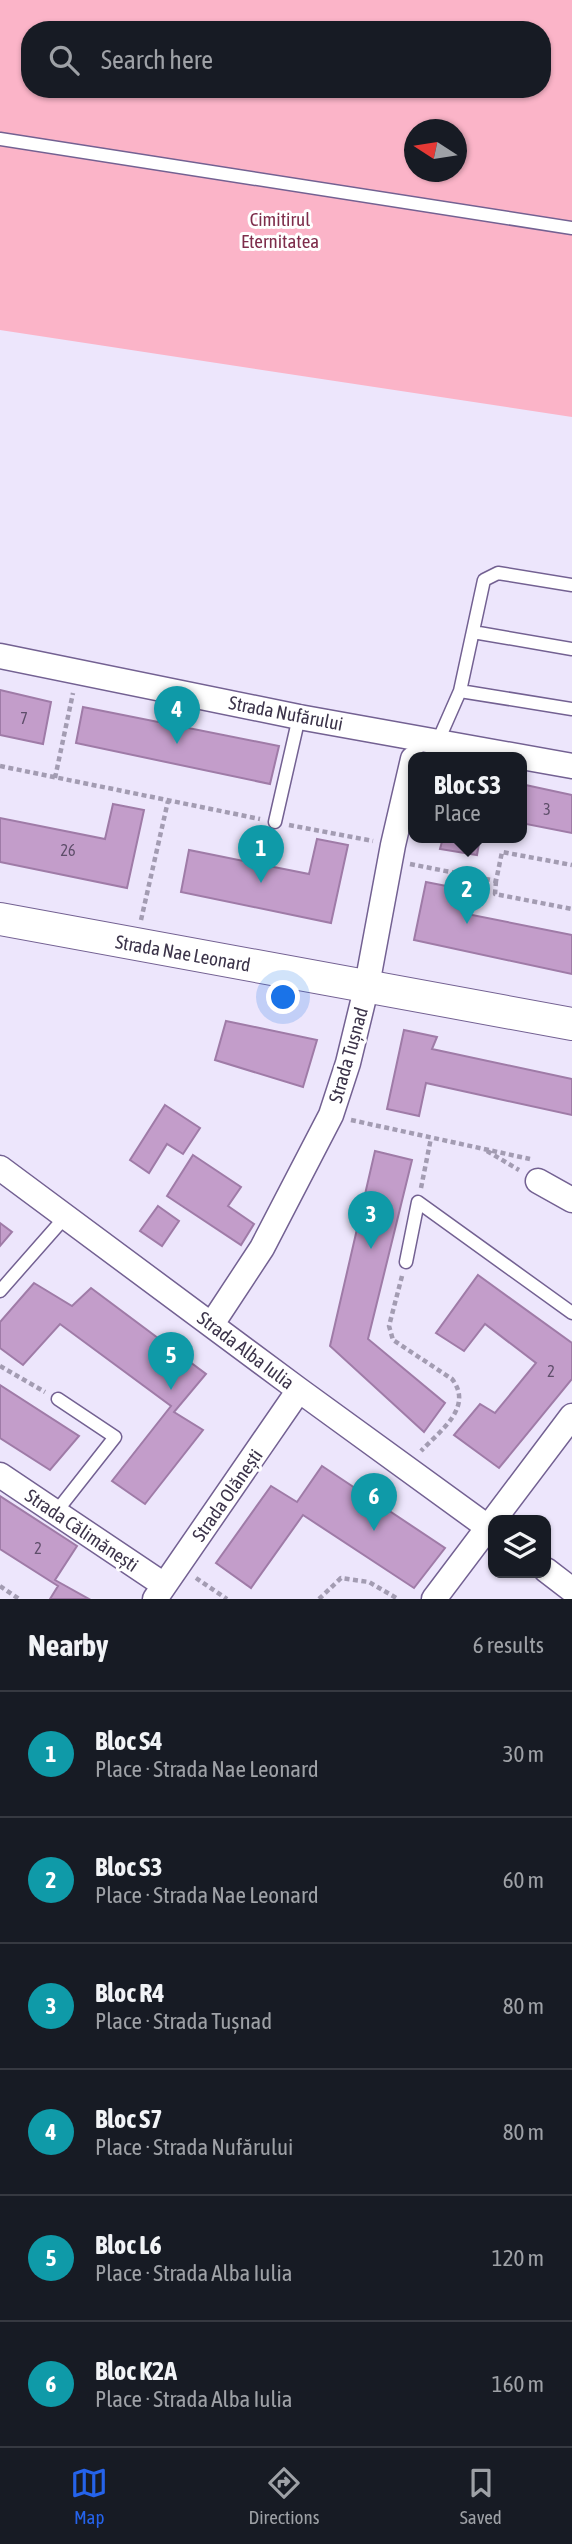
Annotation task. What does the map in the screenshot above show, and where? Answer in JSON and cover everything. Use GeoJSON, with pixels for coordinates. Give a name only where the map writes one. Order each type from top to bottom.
{"type":"FeatureCollection","features":[{"type":"Feature","properties":{"kind":"street","name":"Strada Nufărului"},"geometry":{"type":"LineString","coordinates":[[0,656],[299,717],[420,749],[447,752]]}},
{"type":"Feature","properties":{"kind":"street","name":"Strada Nufărului"},"geometry":{"type":"LineString","coordinates":[[527,761],[572,766]]}},
{"type":"Feature","properties":{"kind":"street","name":"Strada Tușnad"},"geometry":{"type":"LineString","coordinates":[[212,1324],[262,1248],[331,1115],[348,1063],[367,985],[393,853],[408,795]]}},
{"type":"Feature","properties":{"kind":"street","name":"Strada Nae Leonard"},"geometry":{"type":"LineString","coordinates":[[0,919],[572,1024]]}},
{"type":"Feature","properties":{"kind":"street","name":"Strada Alba Iulia"},"geometry":{"type":"LineString","coordinates":[[0,1168],[488,1528]]}},
{"type":"Feature","properties":{"kind":"street"},"geometry":{"type":"LineString","coordinates":[[536,1171],[572,1200]]}},
{"type":"Feature","properties":{"kind":"street","name":"Strada Olănești"},"geometry":{"type":"LineString","coordinates":[[166,1583],[299,1390]]}},
{"type":"Feature","properties":{"kind":"street"},"geometry":{"type":"LineString","coordinates":[[500,1515],[572,1416]]}},
{"type":"Feature","properties":{"kind":"street","name":"Strada Călimănești"},"geometry":{"type":"LineString","coordinates":[[0,1475],[166,1583]]}},
{"type":"Feature","properties":{"kind":"street"},"geometry":{"type":"LineString","coordinates":[[434,1599],[488,1532]]}},
{"type":"Feature","properties":{"kind":"street"},"geometry":{"type":"LineString","coordinates":[[551,1574],[572,1590]]}},
{"type":"Feature","properties":{"kind":"lane"},"geometry":{"type":"LineString","coordinates":[[0,139],[572,228]]}},
{"type":"Feature","properties":{"kind":"lane"},"geometry":{"type":"LineString","coordinates":[[420,749],[460,691],[484,580],[498,573],[572,585]]}},
{"type":"Feature","properties":{"kind":"lane"},"geometry":{"type":"LineString","coordinates":[[474,632],[572,649]]}},
{"type":"Feature","properties":{"kind":"lane"},"geometry":{"type":"LineString","coordinates":[[460,691],[572,709]]}},
{"type":"Feature","properties":{"kind":"lane"},"geometry":{"type":"LineString","coordinates":[[275,822],[299,717]]}},
{"type":"Feature","properties":{"kind":"lane"},"geometry":{"type":"LineString","coordinates":[[406,1262],[418,1202],[572,1313]]}},
{"type":"Feature","properties":{"kind":"lane"},"geometry":{"type":"LineString","coordinates":[[0,1291],[66,1216]]}},
{"type":"Feature","properties":{"kind":"lane"},"geometry":{"type":"LineString","coordinates":[[55,1512],[115,1437],[58,1399]]}},
{"type":"Feature","properties":{"kind":"path"},"geometry":{"type":"LineString","coordinates":[[55,778],[77,672]]}},
{"type":"Feature","properties":{"kind":"path"},"geometry":{"type":"LineString","coordinates":[[0,766],[275,822],[496,881]]}},
{"type":"Feature","properties":{"kind":"path"},"geometry":{"type":"LineString","coordinates":[[135,944],[168,801]]}},
{"type":"Feature","properties":{"kind":"path"},"geometry":{"type":"LineString","coordinates":[[572,865],[502,852],[495,894],[572,909]]}},
{"type":"Feature","properties":{"kind":"path"},"geometry":{"type":"LineString","coordinates":[[331,1115],[484,1149],[536,1171]]}},
{"type":"Feature","properties":{"kind":"path"},"geometry":{"type":"LineString","coordinates":[[418,1202],[431,1138]]}},
{"type":"Feature","properties":{"kind":"path"},"geometry":{"type":"LineString","coordinates":[[484,1149],[536,1171]]}},
{"type":"Feature","properties":{"kind":"path"},"geometry":{"type":"LineString","coordinates":[[406,1262],[391,1317],[390,1332],[399,1345],[452,1379],[461,1396],[455,1413],[407,1468]]}},
{"type":"Feature","properties":{"kind":"path"},"geometry":{"type":"LineString","coordinates":[[0,1366],[58,1399]]}},
{"type":"Feature","properties":{"kind":"path"},"geometry":{"type":"LineString","coordinates":[[319,1599],[341,1578],[369,1582],[398,1599]]}},
{"type":"Feature","properties":{"kind":"path"},"geometry":{"type":"LineString","coordinates":[[166,1583],[227,1599]]}},
{"type":"Feature","properties":{"kind":"path"},"geometry":{"type":"LineString","coordinates":[[0,1586],[19,1599]]}},
{"type":"Feature","properties":{"kind":"green space","name":"Cimitirul Eternitatea"},"geometry":{"type":"Polygon","coordinates":[[[0,0],[572,0],[572,417],[0,330],[0,0]]]}},
{"type":"Feature","properties":{"kind":"building"},"geometry":{"type":"Polygon","coordinates":[[[0,690],[51,702],[43,744],[0,735],[0,690]]]}},
{"type":"Feature","properties":{"kind":"building"},"geometry":{"type":"Polygon","coordinates":[[[83,707],[279,746],[270,784],[76,743],[83,707]]]}},
{"type":"Feature","properties":{"kind":"building"},"geometry":{"type":"Polygon","coordinates":[[[527,785],[572,795],[572,833],[527,824],[527,785]]]}},
{"type":"Feature","properties":{"kind":"building"},"geometry":{"type":"Polygon","coordinates":[[[113,804],[144,810],[127,888],[0,862],[0,818],[105,839],[113,804]]]}},
{"type":"Feature","properties":{"kind":"building"},"geometry":{"type":"Polygon","coordinates":[[[317,839],[348,845],[331,923],[181,892],[189,850],[309,874],[317,839]]]}},
{"type":"Feature","properties":{"kind":"building"},"geometry":{"type":"Polygon","coordinates":[[[442,843],[479,843],[477,855],[440,849],[442,843]]]}},
{"type":"Feature","properties":{"kind":"building"},"geometry":{"type":"Polygon","coordinates":[[[426,882],[467,890],[462,913],[572,935],[572,974],[414,940],[426,882]]]}},
{"type":"Feature","properties":{"kind":"building"},"geometry":{"type":"Polygon","coordinates":[[[226,1021],[317,1040],[303,1087],[215,1060],[226,1021]]]}},
{"type":"Feature","properties":{"kind":"building"},"geometry":{"type":"Polygon","coordinates":[[[404,1030],[437,1037],[432,1049],[572,1079],[572,1115],[426,1083],[419,1116],[387,1109],[404,1030]]]}},
{"type":"Feature","properties":{"kind":"building"},"geometry":{"type":"Polygon","coordinates":[[[165,1105],[200,1128],[183,1154],[167,1144],[149,1173],[130,1160],[165,1105]]]}},
{"type":"Feature","properties":{"kind":"building"},"geometry":{"type":"Polygon","coordinates":[[[375,1151],[412,1160],[368,1339],[445,1403],[424,1432],[330,1346],[375,1151]]]}},
{"type":"Feature","properties":{"kind":"building"},"geometry":{"type":"Polygon","coordinates":[[[193,1155],[241,1187],[228,1206],[254,1224],[241,1245],[167,1196],[193,1155]]]}},
{"type":"Feature","properties":{"kind":"building"},"geometry":{"type":"Polygon","coordinates":[[[158,1206],[179,1221],[162,1246],[140,1231],[158,1206]]]}},
{"type":"Feature","properties":{"kind":"building"},"geometry":{"type":"Polygon","coordinates":[[[0,1223],[12,1232],[0,1246],[0,1223]]]}},
{"type":"Feature","properties":{"kind":"building"},"geometry":{"type":"Polygon","coordinates":[[[478,1275],[572,1343],[572,1379],[499,1468],[454,1435],[480,1404],[495,1413],[536,1363],[485,1324],[464,1351],[436,1333],[478,1275]]]}},
{"type":"Feature","properties":{"kind":"building"},"geometry":{"type":"Polygon","coordinates":[[[34,1283],[72,1306],[91,1288],[206,1374],[174,1412],[203,1430],[145,1504],[112,1481],[171,1406],[60,1324],[23,1365],[0,1348],[0,1322],[34,1283]]]}},
{"type":"Feature","properties":{"kind":"building"},"geometry":{"type":"Polygon","coordinates":[[[0,1385],[79,1436],[50,1470],[0,1438],[0,1385]]]}},
{"type":"Feature","properties":{"kind":"building"},"geometry":{"type":"Polygon","coordinates":[[[322,1466],[445,1548],[414,1588],[303,1515],[251,1588],[216,1563],[271,1486],[297,1502],[322,1466]]]}},
{"type":"Feature","properties":{"kind":"building"},"geometry":{"type":"Polygon","coordinates":[[[0,1496],[77,1546],[55,1580],[89,1599],[50,1599],[58,1586],[0,1549],[0,1496]]]}},
{"type":"Feature","properties":{"kind":"place","name":"Bloc S7"},"geometry":{"type":"Point","coordinates":[177,744]}},
{"type":"Feature","properties":{"kind":"place","name":"Bloc S4"},"geometry":{"type":"Point","coordinates":[261,883]}},
{"type":"Feature","properties":{"kind":"place","name":"Bloc S3"},"geometry":{"type":"Point","coordinates":[467,924]}},
{"type":"Feature","properties":{"kind":"place","name":"Bloc R4"},"geometry":{"type":"Point","coordinates":[371,1249]}},
{"type":"Feature","properties":{"kind":"place","name":"Bloc L6"},"geometry":{"type":"Point","coordinates":[171,1390]}},
{"type":"Feature","properties":{"kind":"place","name":"Bloc K2A"},"geometry":{"type":"Point","coordinates":[374,1531]}}]}
